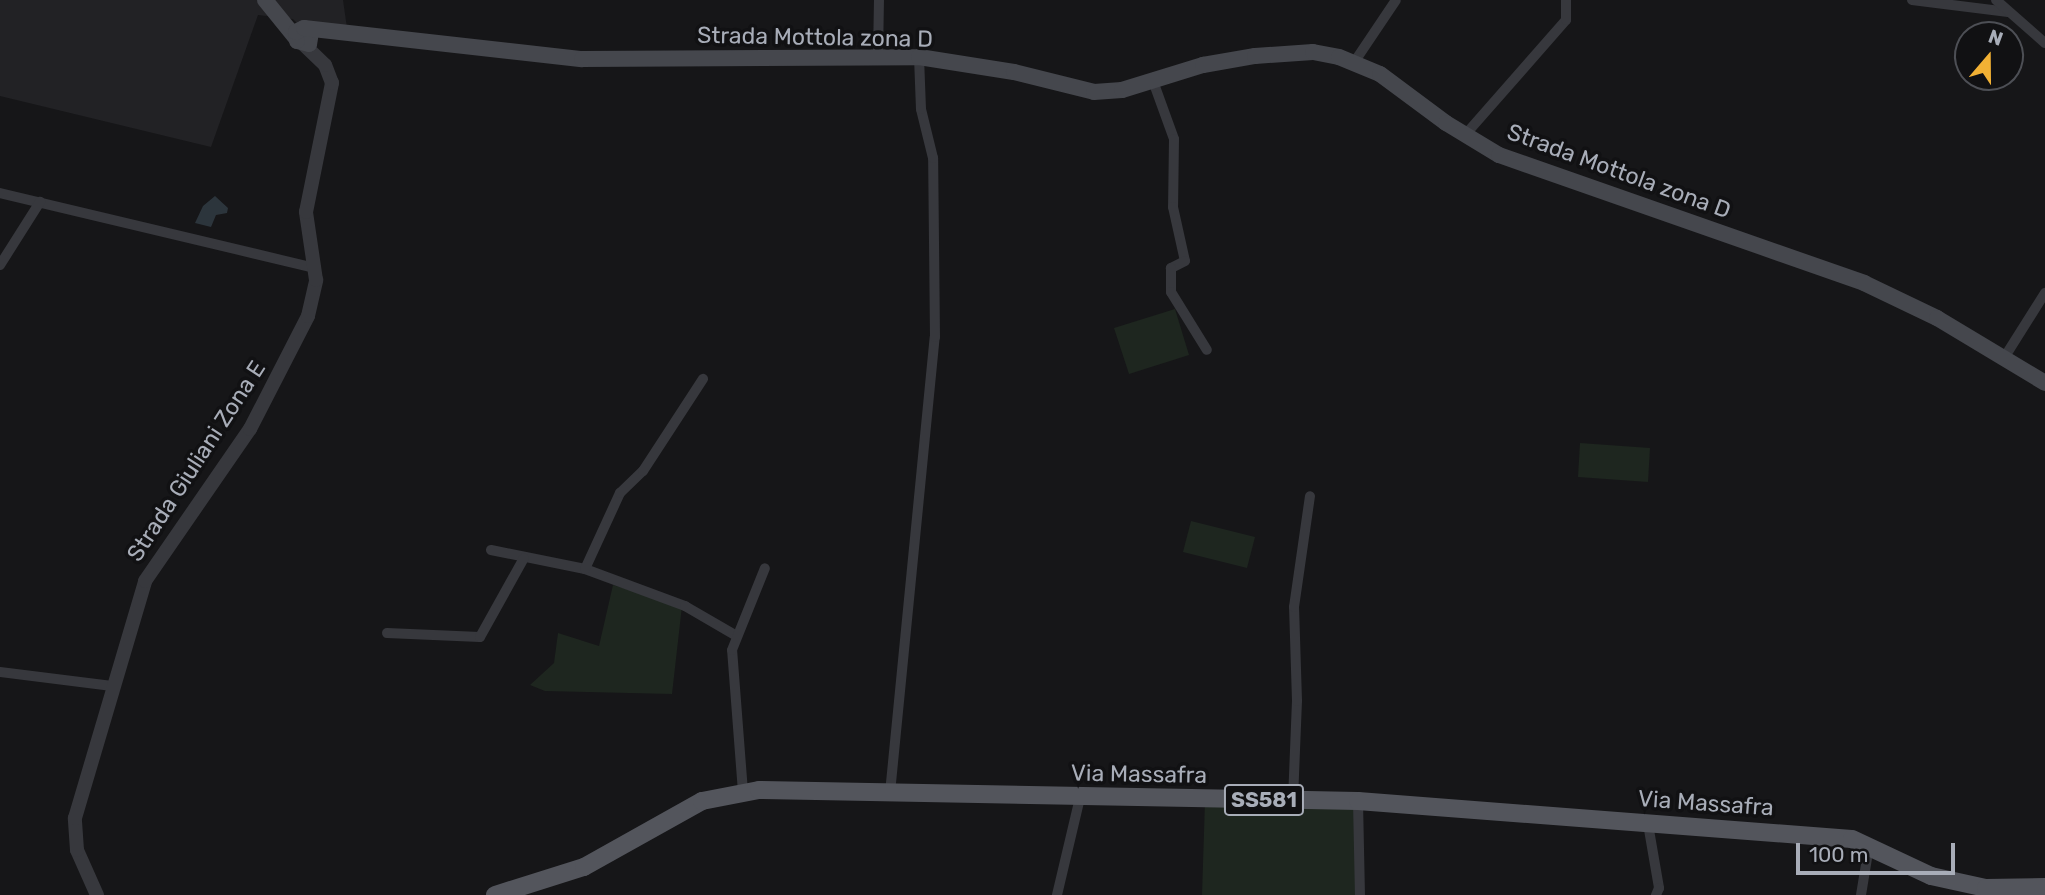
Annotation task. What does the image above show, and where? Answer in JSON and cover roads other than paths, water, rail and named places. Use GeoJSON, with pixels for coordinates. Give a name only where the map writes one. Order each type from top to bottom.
{"type":"FeatureCollection","features":[{"type":"Feature","properties":{"kind":"main road"},"geometry":{"type":"LineString","coordinates":[[265,0],[308,39]]}},
{"type":"Feature","properties":{"kind":"main road"},"geometry":{"type":"LineString","coordinates":[[270,0],[308,39]]}},
{"type":"Feature","properties":{"kind":"main road","name":"Strada Mottola zona D"},"geometry":{"type":"LineString","coordinates":[[308,39],[341,33],[582,59],[919,57],[1014,72],[1094,92],[1153,81],[1203,65],[1282,52],[1313,52],[1355,61],[1465,135],[1512,160],[1864,283],[1937,318],[2045,383]]}},
{"type":"Feature","properties":{"kind":"main road","name":"Via Massafra"},"geometry":{"type":"LineString","coordinates":[[495,895],[584,867],[702,801],[743,792],[1359,801],[1852,839],[1931,876],[1986,888],[2045,887]]}},
{"type":"Feature","properties":{"kind":"street"},"geometry":{"type":"LineString","coordinates":[[878,56],[879,0]]}},
{"type":"Feature","properties":{"kind":"street"},"geometry":{"type":"LineString","coordinates":[[1355,61],[1396,0]]}},
{"type":"Feature","properties":{"kind":"street"},"geometry":{"type":"LineString","coordinates":[[1465,135],[1566,20],[1566,0]]}},
{"type":"Feature","properties":{"kind":"street"},"geometry":{"type":"LineString","coordinates":[[1912,0],[2008,12]]}},
{"type":"Feature","properties":{"kind":"street"},"geometry":{"type":"LineString","coordinates":[[1996,0],[2045,43]]}},
{"type":"Feature","properties":{"kind":"street","name":"Strada Giuliani Zona E"},"geometry":{"type":"LineString","coordinates":[[97,895],[77,850],[75,818],[145,581],[278,382],[308,316],[315,268],[306,212],[332,83],[308,39]]}},
{"type":"Feature","properties":{"kind":"street"},"geometry":{"type":"LineString","coordinates":[[890,793],[935,337],[933,158],[921,109],[919,57]]}},
{"type":"Feature","properties":{"kind":"street"},"geometry":{"type":"LineString","coordinates":[[1153,81],[1174,138],[1172,207],[1185,261],[1171,268],[1171,292],[1207,350]]}},
{"type":"Feature","properties":{"kind":"street"},"geometry":{"type":"LineString","coordinates":[[0,192],[315,268]]}},
{"type":"Feature","properties":{"kind":"street"},"geometry":{"type":"LineString","coordinates":[[0,265],[40,202]]}},
{"type":"Feature","properties":{"kind":"street"},"geometry":{"type":"LineString","coordinates":[[2004,358],[2045,293]]}},
{"type":"Feature","properties":{"kind":"street"},"geometry":{"type":"LineString","coordinates":[[585,569],[620,493],[643,471],[703,379]]}},
{"type":"Feature","properties":{"kind":"street"},"geometry":{"type":"LineString","coordinates":[[1293,800],[1297,701],[1294,607],[1310,496]]}},
{"type":"Feature","properties":{"kind":"street"},"geometry":{"type":"LineString","coordinates":[[491,550],[585,569],[685,606],[735,635]]}},
{"type":"Feature","properties":{"kind":"street"},"geometry":{"type":"LineString","coordinates":[[387,633],[480,637],[524,558]]}},
{"type":"Feature","properties":{"kind":"street"},"geometry":{"type":"LineString","coordinates":[[743,792],[732,650],[735,635],[765,568]]}},
{"type":"Feature","properties":{"kind":"street"},"geometry":{"type":"LineString","coordinates":[[0,672],[112,686]]}},
{"type":"Feature","properties":{"kind":"street"},"geometry":{"type":"LineString","coordinates":[[1057,895],[1080,797]]}},
{"type":"Feature","properties":{"kind":"street"},"geometry":{"type":"LineString","coordinates":[[1359,801],[1360,895]]}},
{"type":"Feature","properties":{"kind":"street"},"geometry":{"type":"LineString","coordinates":[[1648,824],[1659,888],[1656,895]]}},
{"type":"Feature","properties":{"kind":"street"},"geometry":{"type":"LineString","coordinates":[[1861,895],[1869,846]]}}]}
